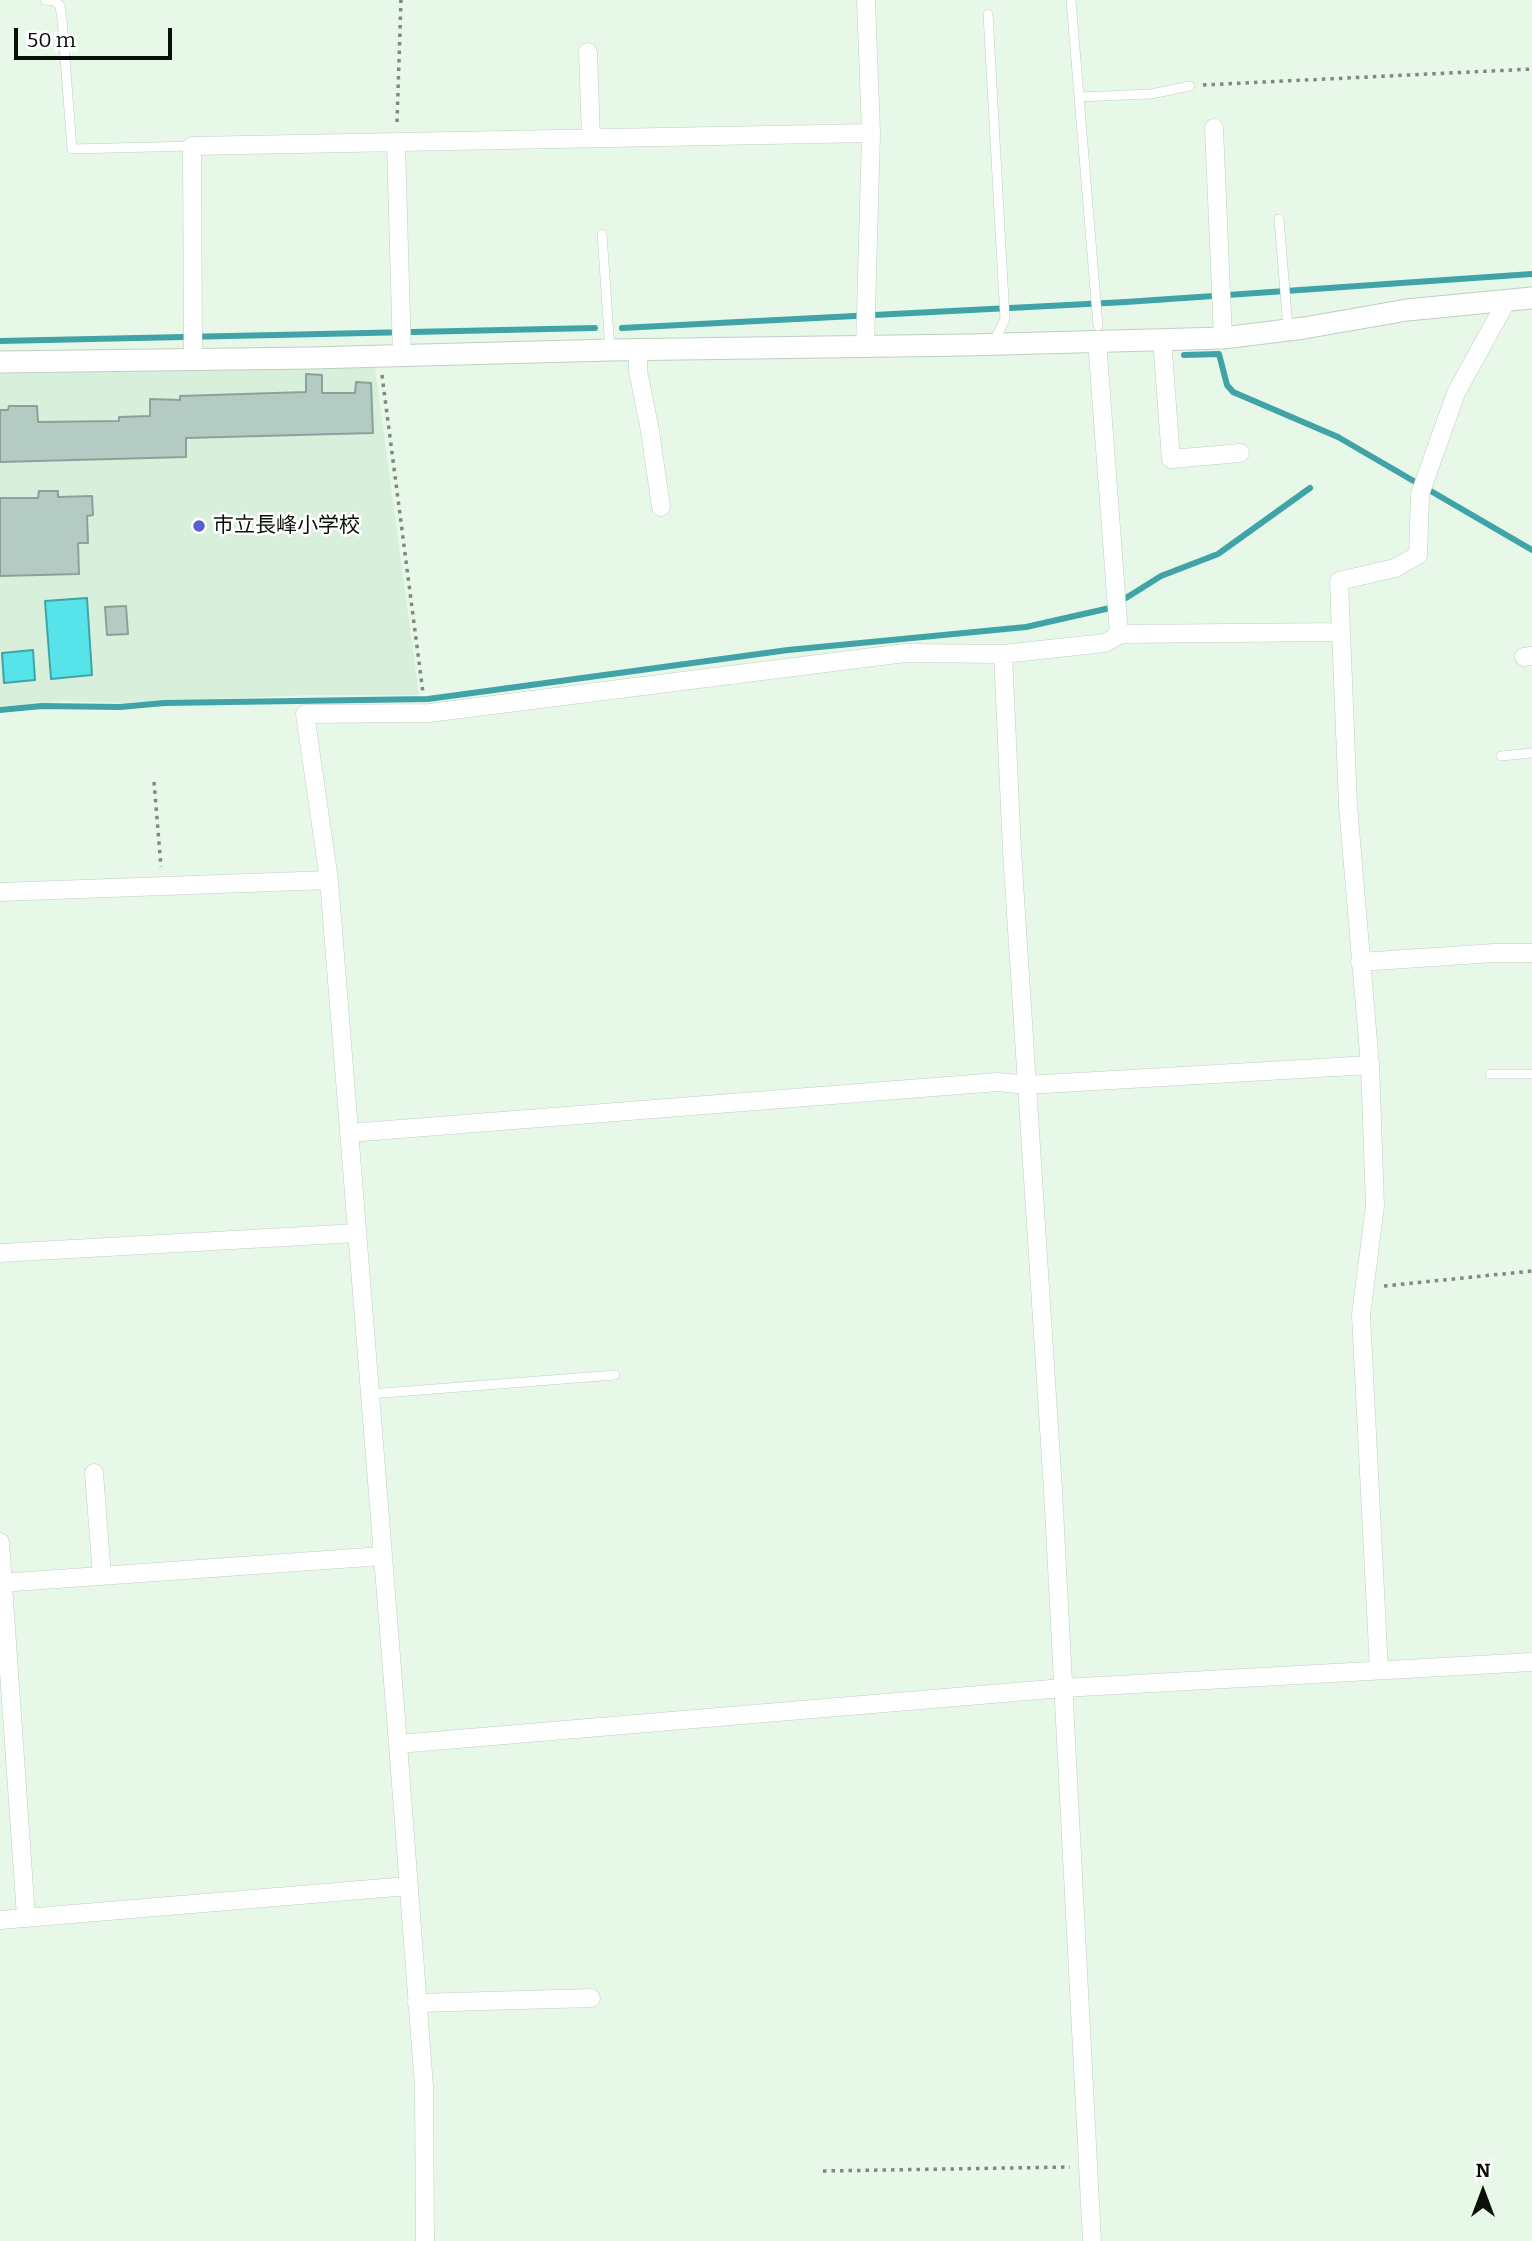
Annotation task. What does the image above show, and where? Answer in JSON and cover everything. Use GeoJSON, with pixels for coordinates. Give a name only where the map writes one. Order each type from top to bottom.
{"type":"FeatureCollection","features":[{"type":"Feature","properties":{"kind":"street"},"geometry":{"type":"LineString","coordinates":[[865,347],[871,133],[866,0]]}},
{"type":"Feature","properties":{"kind":"street"},"geometry":{"type":"LineString","coordinates":[[588,52],[591,138]]}},
{"type":"Feature","properties":{"kind":"street"},"geometry":{"type":"LineString","coordinates":[[1214,128],[1223,338]]}},
{"type":"Feature","properties":{"kind":"street"},"geometry":{"type":"LineString","coordinates":[[193,359],[192,146],[871,133]]}},
{"type":"Feature","properties":{"kind":"street"},"geometry":{"type":"LineString","coordinates":[[396,142],[402,355]]}},
{"type":"Feature","properties":{"kind":"street"},"geometry":{"type":"LineString","coordinates":[[0,362],[992,344],[1097,334],[1162,339],[1223,338],[1407,310],[1532,298]]}},
{"type":"Feature","properties":{"kind":"street"},"geometry":{"type":"LineString","coordinates":[[1379,1670],[1361,1315],[1375,1206],[1370,1065],[1348,806],[1339,581],[1395,568],[1418,555],[1420,494],[1456,393],[1506,302]]}},
{"type":"Feature","properties":{"kind":"street"},"geometry":{"type":"LineString","coordinates":[[1097,334],[1119,635]]}},
{"type":"Feature","properties":{"kind":"street"},"geometry":{"type":"LineString","coordinates":[[1162,339],[1171,459],[1240,453]]}},
{"type":"Feature","properties":{"kind":"street"},"geometry":{"type":"LineString","coordinates":[[638,350],[638,371],[661,507]]}},
{"type":"Feature","properties":{"kind":"street"},"geometry":{"type":"LineString","coordinates":[[425,2241],[424,2087],[398,1744],[329,880],[305,714],[429,713],[905,653],[1003,654],[1105,643],[1119,635],[1340,632]]}},
{"type":"Feature","properties":{"kind":"street"},"geometry":{"type":"LineString","coordinates":[[1003,654],[1053,1490],[1092,2241]]}},
{"type":"Feature","properties":{"kind":"street"},"geometry":{"type":"LineString","coordinates":[[0,892],[329,880]]}},
{"type":"Feature","properties":{"kind":"street"},"geometry":{"type":"LineString","coordinates":[[1360,962],[1532,953]]}},
{"type":"Feature","properties":{"kind":"street"},"geometry":{"type":"LineString","coordinates":[[349,1133],[998,1082],[1027,1085],[1370,1065]]}},
{"type":"Feature","properties":{"kind":"street"},"geometry":{"type":"LineString","coordinates":[[0,1253],[357,1233]]}},
{"type":"Feature","properties":{"kind":"street"},"geometry":{"type":"LineString","coordinates":[[94,1473],[102,1576]]}},
{"type":"Feature","properties":{"kind":"street"},"geometry":{"type":"LineString","coordinates":[[0,1542],[26,1917]]}},
{"type":"Feature","properties":{"kind":"street"},"geometry":{"type":"LineString","coordinates":[[2,1583],[383,1556]]}},
{"type":"Feature","properties":{"kind":"street"},"geometry":{"type":"LineString","coordinates":[[398,1744],[1063,1688],[1379,1670],[1532,1662],[1532,1682]]}},
{"type":"Feature","properties":{"kind":"street"},"geometry":{"type":"LineString","coordinates":[[0,1920],[408,1886]]}},
{"type":"Feature","properties":{"kind":"street"},"geometry":{"type":"LineString","coordinates":[[417,2003],[591,1998]]}},
{"type":"Feature","properties":{"kind":"lane"},"geometry":{"type":"LineString","coordinates":[[45,0],[55,1],[60,6],[72,149],[192,146]]}},
{"type":"Feature","properties":{"kind":"lane"},"geometry":{"type":"LineString","coordinates":[[1071,0],[1097,334]]}},
{"type":"Feature","properties":{"kind":"lane"},"geometry":{"type":"LineString","coordinates":[[988,14],[1005,319],[992,344]]}},
{"type":"Feature","properties":{"kind":"lane"},"geometry":{"type":"LineString","coordinates":[[1079,97],[1151,94],[1190,86]]}},
{"type":"Feature","properties":{"kind":"lane"},"geometry":{"type":"LineString","coordinates":[[1279,219],[1288,330]]}},
{"type":"Feature","properties":{"kind":"lane"},"geometry":{"type":"LineString","coordinates":[[602,234],[610,350]]}},
{"type":"Feature","properties":{"kind":"lane"},"geometry":{"type":"LineString","coordinates":[[1502,757],[1532,753]]}},
{"type":"Feature","properties":{"kind":"lane"},"geometry":{"type":"LineString","coordinates":[[1490,1074],[1532,1073]]}},
{"type":"Feature","properties":{"kind":"lane"},"geometry":{"type":"LineString","coordinates":[[370,1394],[615,1375]]}},
{"type":"Feature","properties":{"kind":"path"},"geometry":{"type":"LineString","coordinates":[[396,142],[401,0]]}},
{"type":"Feature","properties":{"kind":"path"},"geometry":{"type":"LineString","coordinates":[[1190,86],[1532,69]]}},
{"type":"Feature","properties":{"kind":"path"},"geometry":{"type":"LineString","coordinates":[[379,355],[424,692]]}},
{"type":"Feature","properties":{"kind":"path"},"geometry":{"type":"LineString","coordinates":[[154,782],[162,886]]}},
{"type":"Feature","properties":{"kind":"path"},"geometry":{"type":"LineString","coordinates":[[1364,1290],[1532,1270]]}},
{"type":"Feature","properties":{"kind":"path"},"geometry":{"type":"LineString","coordinates":[[823,2171],[1088,2167]]}},
{"type":"Feature","properties":{"kind":"shaded area","name":"市立長峰小学校"},"geometry":{"type":"Polygon","coordinates":[[[375,368],[419,695],[310,695],[122,703],[64,701],[0,707],[0,373],[375,368]]]}},
{"type":"Feature","properties":{"kind":"water"},"geometry":{"type":"Polygon","coordinates":[[[87,598],[92,675],[51,679],[45,601],[87,598]]]}},
{"type":"Feature","properties":{"kind":"water"},"geometry":{"type":"Polygon","coordinates":[[[33,650],[35,680],[4,683],[2,653],[33,650]]]}},
{"type":"Feature","properties":{"kind":"building"},"geometry":{"type":"Polygon","coordinates":[[[306,374],[322,375],[322,393],[355,393],[356,382],[371,383],[373,433],[186,438],[186,457],[0,462],[0,410],[8,410],[9,406],[37,406],[38,422],[119,421],[119,417],[150,416],[150,399],[180,400],[180,396],[306,392],[306,374]]]}},
{"type":"Feature","properties":{"kind":"building"},"geometry":{"type":"Polygon","coordinates":[[[39,491],[58,491],[58,497],[92,496],[93,515],[87,516],[88,543],[78,543],[79,574],[0,576],[0,498],[38,498],[39,491]]]}},
{"type":"Feature","properties":{"kind":"building"},"geometry":{"type":"Polygon","coordinates":[[[126,606],[128,634],[107,635],[105,607],[126,606]]]}},
{"type":"Feature","properties":{"kind":"waterway"},"geometry":{"type":"LineString","coordinates":[[622,328],[1126,302],[1532,274]]}},
{"type":"Feature","properties":{"kind":"waterway"},"geometry":{"type":"LineString","coordinates":[[0,341],[595,328]]}},
{"type":"Feature","properties":{"kind":"waterway"},"geometry":{"type":"LineString","coordinates":[[1184,355],[1219,354],[1227,385],[1233,392],[1338,437],[1532,550]]}},
{"type":"Feature","properties":{"kind":"waterway"},"geometry":{"type":"LineString","coordinates":[[0,710],[42,706],[120,707],[164,703],[428,699],[788,650],[1026,627],[1110,608],[1161,576],[1218,554],[1310,488]]}},
{"type":"Feature","properties":{"kind":"place","name":"市立長峰小学校"},"geometry":{"type":"Point","coordinates":[199,526]}}]}
